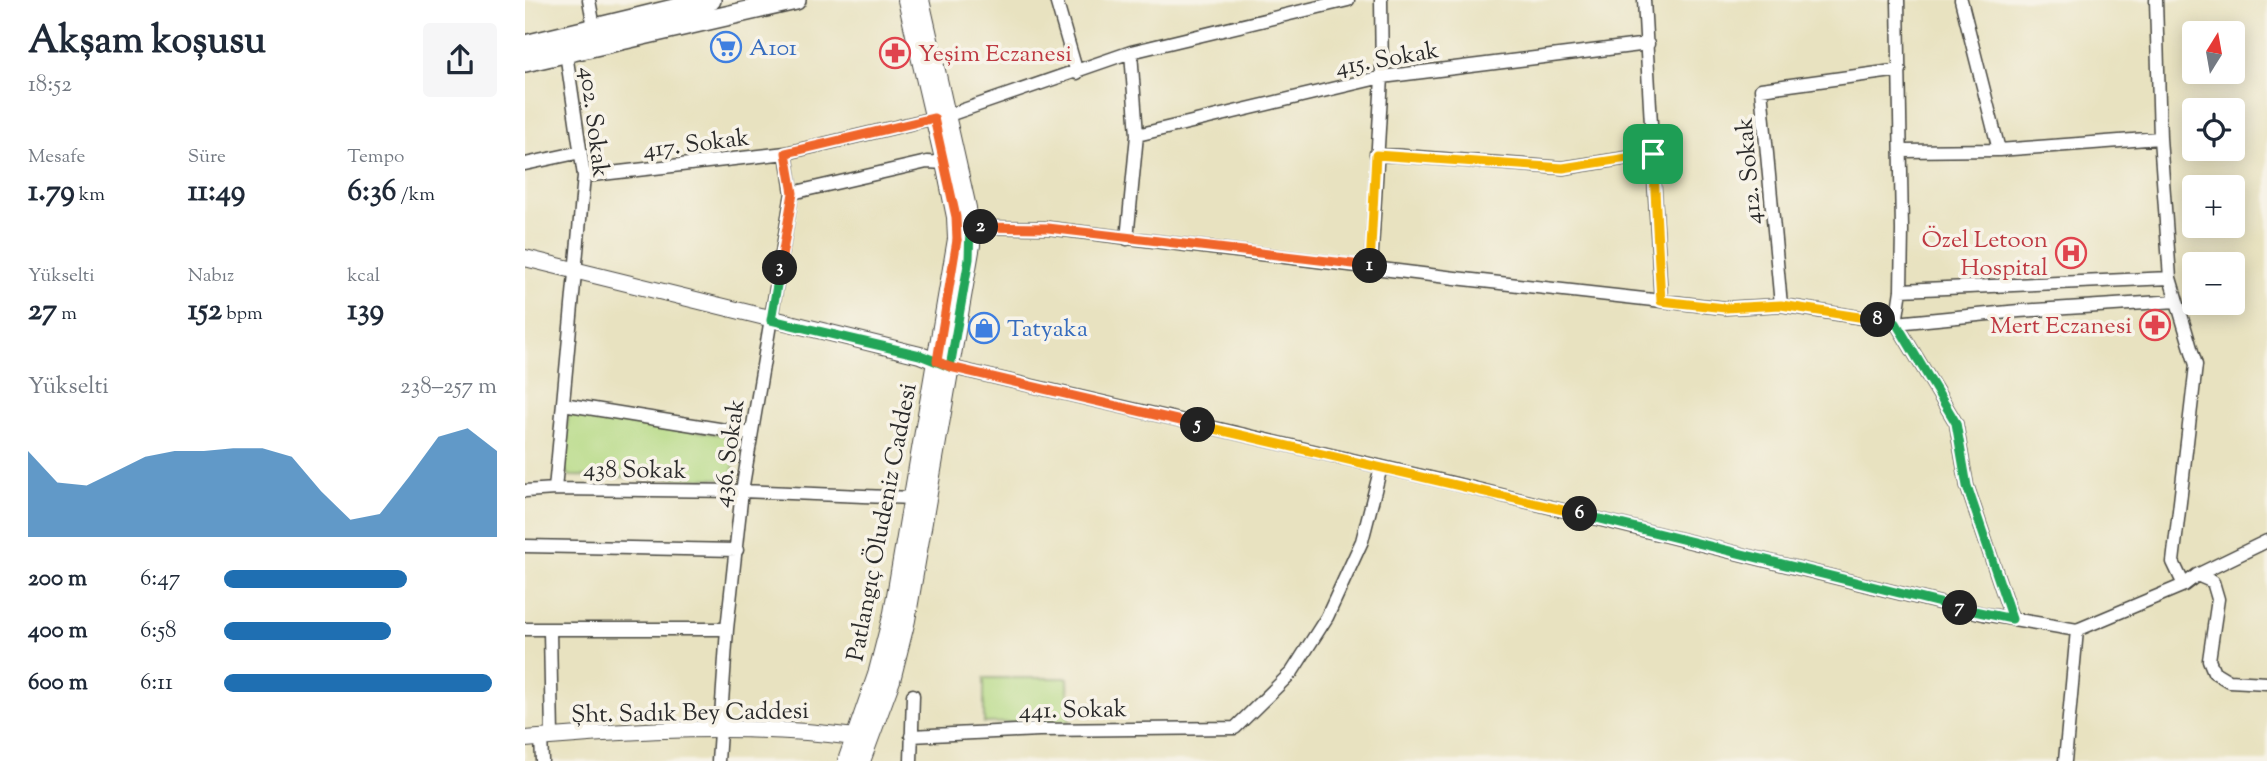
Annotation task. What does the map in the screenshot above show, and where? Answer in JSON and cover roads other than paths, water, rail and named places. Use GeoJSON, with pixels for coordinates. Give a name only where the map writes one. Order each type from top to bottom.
{"type":"FeatureCollection","features":[{"type":"Feature","properties":{"kind":"main road"},"geometry":{"type":"LineString","coordinates":[[525,44],[673,4],[711,0]]}},
{"type":"Feature","properties":{"kind":"main road"},"geometry":{"type":"LineString","coordinates":[[525,62],[796,0]]}},
{"type":"Feature","properties":{"kind":"main road","name":"Patlangıç Öludeniz Caddesi"},"geometry":{"type":"LineString","coordinates":[[846,761],[886,645],[912,498],[969,259],[970,227],[907,0]]}},
{"type":"Feature","properties":{"kind":"main road","name":"Patlangıç Öludeniz Caddesi"},"geometry":{"type":"LineString","coordinates":[[862,761],[891,680],[906,620],[944,364],[957,239],[956,217],[920,0]]}},
{"type":"Feature","properties":{"kind":"street"},"geometry":{"type":"LineString","coordinates":[[589,0],[594,27]]}},
{"type":"Feature","properties":{"kind":"street"},"geometry":{"type":"LineString","coordinates":[[1056,0],[1077,73]]}},
{"type":"Feature","properties":{"kind":"street","name":"417. Sokak"},"geometry":{"type":"LineString","coordinates":[[584,176],[786,153],[940,117],[1077,73],[1131,52],[1348,0]]}},
{"type":"Feature","properties":{"kind":"street"},"geometry":{"type":"LineString","coordinates":[[1371,267],[1382,77],[1381,0]]}},
{"type":"Feature","properties":{"kind":"street"},"geometry":{"type":"LineString","coordinates":[[1644,0],[1661,301]]}},
{"type":"Feature","properties":{"kind":"street"},"geometry":{"type":"LineString","coordinates":[[1898,0],[1902,151],[1901,290],[1896,323],[1956,423],[1967,486],[2012,619]]}},
{"type":"Feature","properties":{"kind":"street"},"geometry":{"type":"LineString","coordinates":[[1961,0],[1999,150]]}},
{"type":"Feature","properties":{"kind":"street"},"geometry":{"type":"LineString","coordinates":[[2156,0],[2159,138],[2169,278],[2196,365],[2173,562],[2184,585]]}},
{"type":"Feature","properties":{"kind":"street","name":"415. Sokak"},"geometry":{"type":"LineString","coordinates":[[1137,135],[1382,77],[1648,44]]}},
{"type":"Feature","properties":{"kind":"street"},"geometry":{"type":"LineString","coordinates":[[1127,239],[1137,135],[1131,52]]}},
{"type":"Feature","properties":{"kind":"street","name":"402. Sokak"},"geometry":{"type":"LineString","coordinates":[[555,489],[584,176],[566,53]]}},
{"type":"Feature","properties":{"kind":"street","name":"412. Sokak"},"geometry":{"type":"LineString","coordinates":[[1781,305],[1762,89],[1900,70]]}},
{"type":"Feature","properties":{"kind":"street"},"geometry":{"type":"LineString","coordinates":[[1902,151],[1999,150],[2159,138]]}},
{"type":"Feature","properties":{"kind":"street"},"geometry":{"type":"LineString","coordinates":[[525,164],[581,152]]}},
{"type":"Feature","properties":{"kind":"street","name":"436. Sokak"},"geometry":{"type":"LineString","coordinates":[[718,761],[727,629],[742,491],[793,193],[786,153]]}},
{"type":"Feature","properties":{"kind":"street"},"geometry":{"type":"LineString","coordinates":[[1376,155],[1563,168],[1653,154]]}},
{"type":"Feature","properties":{"kind":"street"},"geometry":{"type":"LineString","coordinates":[[793,193],[927,162],[945,163]]}},
{"type":"Feature","properties":{"kind":"street"},"geometry":{"type":"LineString","coordinates":[[970,227],[1048,228],[1725,308],[1781,305],[1896,323],[2019,311],[2177,301]]}},
{"type":"Feature","properties":{"kind":"street"},"geometry":{"type":"LineString","coordinates":[[525,258],[944,364],[2012,619],[2077,630],[2184,585],[2197,575],[2267,541]]}},
{"type":"Feature","properties":{"kind":"street"},"geometry":{"type":"LineString","coordinates":[[1901,290],[2169,278]]}},
{"type":"Feature","properties":{"kind":"street"},"geometry":{"type":"LineString","coordinates":[[563,404],[750,433]]}},
{"type":"Feature","properties":{"kind":"street","name":"441. Sokak"},"geometry":{"type":"LineString","coordinates":[[911,736],[1039,730],[1235,727],[1292,671],[1327,617],[1362,541],[1381,467]]}},
{"type":"Feature","properties":{"kind":"street","name":"438 Sokak"},"geometry":{"type":"LineString","coordinates":[[525,491],[742,491],[912,498]]}},
{"type":"Feature","properties":{"kind":"street"},"geometry":{"type":"LineString","coordinates":[[525,546],[737,550]]}},
{"type":"Feature","properties":{"kind":"street"},"geometry":{"type":"LineString","coordinates":[[2197,575],[2213,582],[2218,598],[2209,660],[2214,672],[2229,681],[2267,683]]}},
{"type":"Feature","properties":{"kind":"street"},"geometry":{"type":"LineString","coordinates":[[525,629],[727,629]]}},
{"type":"Feature","properties":{"kind":"street"},"geometry":{"type":"LineString","coordinates":[[2065,761],[2077,630]]}},
{"type":"Feature","properties":{"kind":"street"},"geometry":{"type":"LineString","coordinates":[[542,761],[539,738],[550,631]]}},
{"type":"Feature","properties":{"kind":"street"},"geometry":{"type":"LineString","coordinates":[[911,761],[913,695]]}},
{"type":"Feature","properties":{"kind":"street","name":"Şht. Sadık Bey Caddesi"},"geometry":{"type":"LineString","coordinates":[[539,738],[722,730],[810,731],[855,737]]}},
{"type":"Feature","properties":{"kind":"place","name":"A101"},"geometry":{"type":"Point","coordinates":[726,47]}},
{"type":"Feature","properties":{"kind":"place","name":"Yeşim Eczanesi"},"geometry":{"type":"Point","coordinates":[895,53]}},
{"type":"Feature","properties":{"kind":"place","name":"Özel Letoon Hospital"},"geometry":{"type":"Point","coordinates":[2071,253]}},
{"type":"Feature","properties":{"kind":"place","name":"Mert Eczanesi"},"geometry":{"type":"Point","coordinates":[2155,325]}},
{"type":"Feature","properties":{"kind":"place","name":"Tatyaka"},"geometry":{"type":"Point","coordinates":[984,328]}}]}
